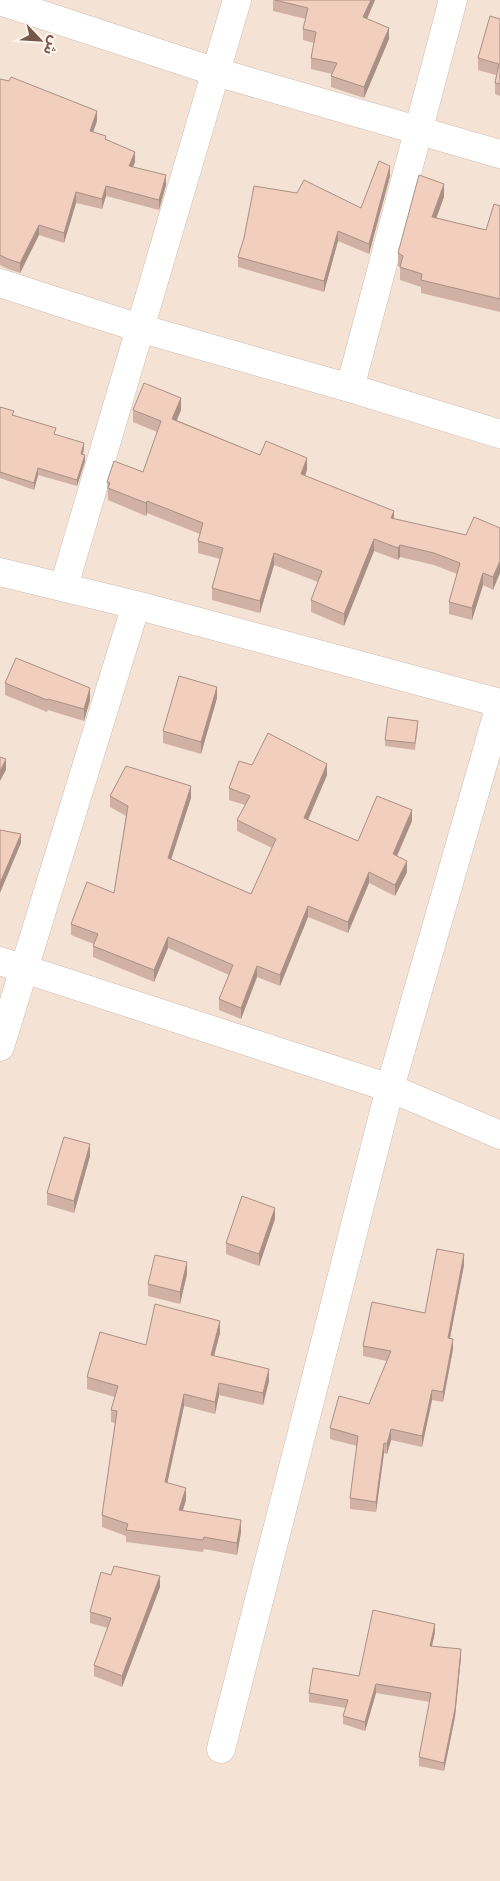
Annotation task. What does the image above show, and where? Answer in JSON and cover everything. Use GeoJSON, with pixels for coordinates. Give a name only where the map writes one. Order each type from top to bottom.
{"type":"FeatureCollection","features":[{"type":"Feature","properties":{"kind":"street"},"geometry":{"type":"LineString","coordinates":[[64,586],[237,0]]}},
{"type":"Feature","properties":{"kind":"street"},"geometry":{"type":"LineString","coordinates":[[350,388],[454,0]]}},
{"type":"Feature","properties":{"kind":"street"},"geometry":{"type":"LineString","coordinates":[[0,1],[216,72],[418,132],[500,154]]}},
{"type":"Feature","properties":{"kind":"street"},"geometry":{"type":"LineString","coordinates":[[0,283],[139,328],[350,388],[500,434]]}},
{"type":"Feature","properties":{"kind":"street"},"geometry":{"type":"LineString","coordinates":[[0,572],[136,605],[500,704],[390,1088],[221,1749]]}},
{"type":"Feature","properties":{"kind":"street"},"geometry":{"type":"LineString","coordinates":[[0,1047],[12,966],[136,605]]}},
{"type":"Feature","properties":{"kind":"street"},"geometry":{"type":"LineString","coordinates":[[12,966],[390,1088],[500,1135]]}},
{"type":"Feature","properties":{"kind":"shaded area"},"geometry":{"type":"Polygon","coordinates":[[[0,0],[500,0],[500,1881],[0,1881],[0,0]]]}},
{"type":"Feature","properties":{"kind":"building"},"geometry":{"type":"Polygon","coordinates":[[[275,0],[371,0],[363,17],[389,28],[364,87],[331,76],[337,63],[311,58],[316,32],[303,29],[308,8],[275,0]]]}},
{"type":"Feature","properties":{"kind":"building"},"geometry":{"type":"Polygon","coordinates":[[[490,16],[500,19],[500,84],[495,83],[499,64],[478,58],[490,16]]]}},
{"type":"Feature","properties":{"kind":"building"},"geometry":{"type":"Polygon","coordinates":[[[11,77],[97,111],[90,131],[106,136],[105,139],[135,152],[129,166],[166,175],[159,200],[106,186],[102,199],[76,192],[64,233],[39,225],[20,263],[0,255],[0,79],[9,81],[11,77]]]}},
{"type":"Feature","properties":{"kind":"building"},"geometry":{"type":"Polygon","coordinates":[[[379,161],[390,166],[369,244],[338,231],[324,281],[238,257],[244,238],[254,186],[297,193],[304,180],[361,208],[379,161]]]}},
{"type":"Feature","properties":{"kind":"building"},"geometry":{"type":"Polygon","coordinates":[[[419,175],[444,184],[432,217],[486,230],[494,204],[500,206],[500,299],[421,280],[422,274],[400,267],[403,256],[398,253],[419,175]]]}},
{"type":"Feature","properties":{"kind":"building"},"geometry":{"type":"Polygon","coordinates":[[[144,383],[181,398],[172,419],[260,455],[266,441],[307,458],[301,474],[394,511],[391,518],[466,535],[474,517],[500,528],[500,561],[493,577],[483,573],[472,608],[449,602],[460,563],[434,553],[400,545],[398,548],[374,539],[344,614],[311,600],[322,571],[274,553],[260,601],[212,588],[223,548],[198,541],[203,523],[108,488],[110,483],[107,482],[114,461],[143,472],[161,421],[133,410],[144,383]]]}},
{"type":"Feature","properties":{"kind":"building"},"geometry":{"type":"Polygon","coordinates":[[[0,407],[14,411],[12,415],[56,428],[54,434],[84,443],[81,454],[85,455],[77,480],[38,468],[34,483],[0,472],[0,407]]]}},
{"type":"Feature","properties":{"kind":"building"},"geometry":{"type":"Polygon","coordinates":[[[16,658],[90,688],[84,709],[47,700],[5,683],[16,658]]]}},
{"type":"Feature","properties":{"kind":"building"},"geometry":{"type":"Polygon","coordinates":[[[179,676],[217,687],[201,742],[163,731],[179,676]]]}},
{"type":"Feature","properties":{"kind":"building"},"geometry":{"type":"Polygon","coordinates":[[[388,717],[418,721],[415,743],[385,740],[388,717]]]}},
{"type":"Feature","properties":{"kind":"building"},"geometry":{"type":"Polygon","coordinates":[[[268,733],[327,764],[304,818],[358,841],[377,796],[412,810],[393,854],[407,861],[395,885],[369,872],[348,922],[308,906],[280,975],[257,966],[241,1008],[219,999],[233,965],[168,937],[154,970],[93,946],[98,934],[71,924],[87,882],[114,893],[128,806],[110,796],[126,766],[191,786],[168,858],[251,894],[276,839],[237,820],[250,796],[229,788],[239,761],[252,765],[268,733]]]}},
{"type":"Feature","properties":{"kind":"building"},"geometry":{"type":"Polygon","coordinates":[[[0,757],[6,759],[0,771],[0,757]]]}},
{"type":"Feature","properties":{"kind":"building"},"geometry":{"type":"Polygon","coordinates":[[[0,830],[21,834],[0,883],[0,830]]]}},
{"type":"Feature","properties":{"kind":"building"},"geometry":{"type":"Polygon","coordinates":[[[64,1137],[90,1144],[74,1201],[47,1193],[64,1137]]]}},
{"type":"Feature","properties":{"kind":"building"},"geometry":{"type":"Polygon","coordinates":[[[242,1196],[275,1208],[259,1254],[226,1243],[242,1196]]]}},
{"type":"Feature","properties":{"kind":"building"},"geometry":{"type":"Polygon","coordinates":[[[437,1249],[464,1254],[448,1338],[453,1339],[443,1392],[432,1390],[422,1436],[391,1429],[387,1444],[384,1443],[376,1502],[350,1498],[358,1436],[330,1428],[339,1396],[369,1404],[391,1351],[363,1346],[372,1302],[425,1313],[437,1249]]]}},
{"type":"Feature","properties":{"kind":"building"},"geometry":{"type":"Polygon","coordinates":[[[155,1255],[187,1262],[180,1292],[148,1284],[155,1255]]]}},
{"type":"Feature","properties":{"kind":"building"},"geometry":{"type":"Polygon","coordinates":[[[155,1304],[220,1321],[211,1355],[269,1369],[263,1393],[219,1383],[215,1402],[184,1394],[165,1482],[186,1488],[179,1510],[241,1520],[237,1543],[204,1537],[203,1540],[126,1530],[128,1524],[102,1515],[117,1411],[111,1410],[118,1386],[87,1377],[100,1332],[146,1345],[155,1304]]]}},
{"type":"Feature","properties":{"kind":"building"},"geometry":{"type":"Polygon","coordinates":[[[114,1566],[160,1576],[122,1676],[94,1665],[111,1618],[90,1612],[101,1572],[111,1575],[114,1566]]]}},
{"type":"Feature","properties":{"kind":"building"},"geometry":{"type":"Polygon","coordinates":[[[373,1610],[435,1624],[430,1646],[461,1649],[455,1709],[444,1763],[419,1757],[431,1693],[376,1684],[365,1722],[343,1716],[348,1700],[309,1693],[313,1668],[359,1676],[373,1610]]]}}]}
